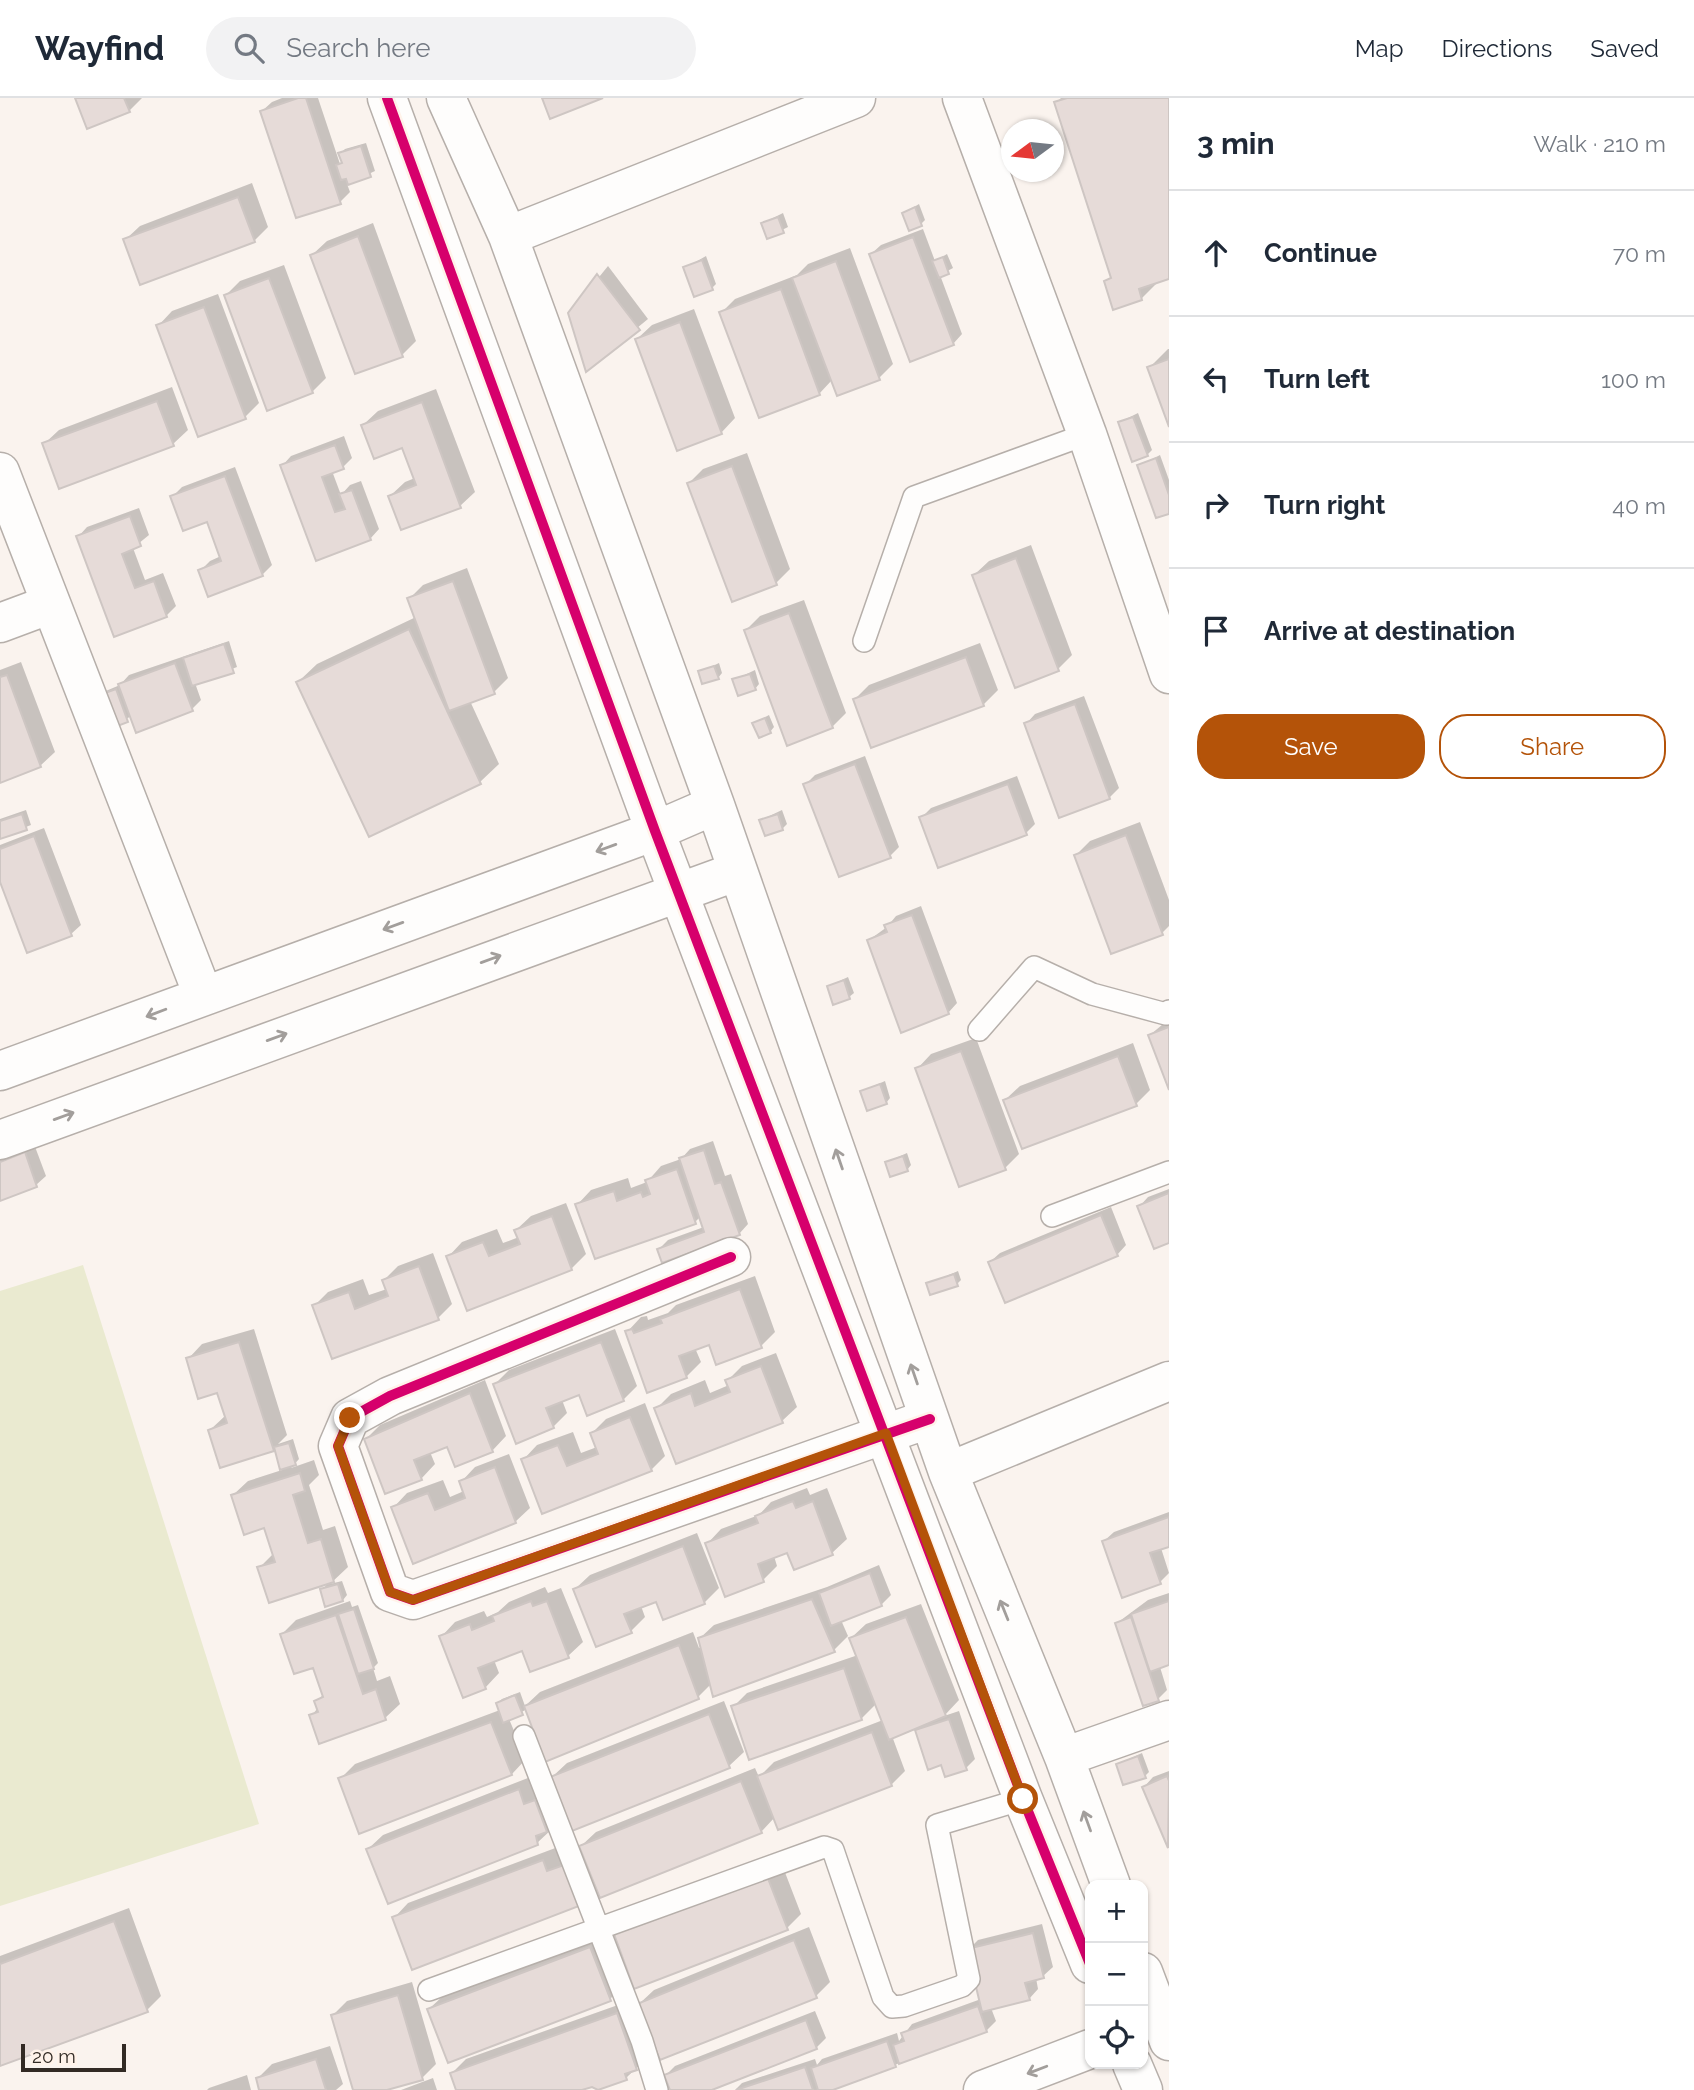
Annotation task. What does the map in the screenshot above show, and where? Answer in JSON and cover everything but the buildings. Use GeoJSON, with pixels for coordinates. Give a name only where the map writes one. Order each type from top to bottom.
{"type":"FeatureCollection","features":[{"type":"Feature","properties":{"kind":"street"},"geometry":{"type":"LineString","coordinates":[[387,98],[655,831],[1023,1799],[1085,1952]]}},
{"type":"Feature","properties":{"kind":"street"},"geometry":{"type":"LineString","coordinates":[[446,98],[508,236],[715,805],[948,1472],[1064,1757],[1109,1880]]}},
{"type":"Feature","properties":{"kind":"street"},"geometry":{"type":"LineString","coordinates":[[508,236],[794,109],[856,98]]}},
{"type":"Feature","properties":{"kind":"street"},"geometry":{"type":"LineString","coordinates":[[962,98],[1087,434],[1169,674]]}},
{"type":"Feature","properties":{"kind":"street"},"geometry":{"type":"LineString","coordinates":[[0,472],[203,995]]}},
{"type":"Feature","properties":{"kind":"street"},"geometry":{"type":"LineString","coordinates":[[0,622],[51,604]]}},
{"type":"Feature","properties":{"kind":"street"},"geometry":{"type":"LineString","coordinates":[[0,1071],[655,831],[715,805]]}},
{"type":"Feature","properties":{"kind":"street"},"geometry":{"type":"LineString","coordinates":[[0,1140],[738,871]]}},
{"type":"Feature","properties":{"kind":"street"},"geometry":{"type":"LineString","coordinates":[[731,1257],[390,1396],[350,1418],[338,1446],[390,1592],[413,1600],[930,1419]]}},
{"type":"Feature","properties":{"kind":"street"},"geometry":{"type":"LineString","coordinates":[[948,1472],[1169,1381]]}},
{"type":"Feature","properties":{"kind":"street"},"geometry":{"type":"LineString","coordinates":[[1064,1757],[1169,1720]]}},
{"type":"Feature","properties":{"kind":"street"},"geometry":{"type":"LineString","coordinates":[[1148,1992],[1158,2031]]}},
{"type":"Feature","properties":{"kind":"street"},"geometry":{"type":"LineString","coordinates":[[983,2090],[1085,2051]]}},
{"type":"Feature","properties":{"kind":"street"},"geometry":{"type":"LineString","coordinates":[[1134,2069],[1143,2090]]}},
{"type":"Feature","properties":{"kind":"lane"},"geometry":{"type":"LineString","coordinates":[[864,641],[914,497],[1087,434]]}},
{"type":"Feature","properties":{"kind":"lane"},"geometry":{"type":"LineString","coordinates":[[979,1030],[1034,967],[1092,993],[1166,1014],[1169,1011]]}},
{"type":"Feature","properties":{"kind":"lane"},"geometry":{"type":"LineString","coordinates":[[1052,1216],[1169,1172]]}},
{"type":"Feature","properties":{"kind":"lane"},"geometry":{"type":"LineString","coordinates":[[524,1736],[642,2041],[657,2090]]}},
{"type":"Feature","properties":{"kind":"lane"},"geometry":{"type":"LineString","coordinates":[[429,1990],[817,1848],[829,1848],[833,1850],[883,1997],[892,2007],[904,2006],[962,1986],[969,1979],[937,1825],[1023,1799]]}},
{"type":"Feature","properties":{"kind":"green space"},"geometry":{"type":"Polygon","coordinates":[[[83,1265],[259,1824],[0,1906],[0,1291],[83,1265]]]}},
{"type":"Feature","properties":{"kind":"cycle path"},"geometry":{"type":"LineString","coordinates":[[387,98],[655,831],[1023,1799],[1085,1952]]}},
{"type":"Feature","properties":{"kind":"cycle path"},"geometry":{"type":"LineString","coordinates":[[731,1257],[390,1396],[350,1418],[338,1446],[390,1592],[413,1600],[930,1419]]}},
{"type":"Feature","properties":{"kind":"route"},"geometry":{"type":"LineString","coordinates":[[350,1418],[338,1446],[345,1472],[390,1592],[413,1600],[886,1433],[1023,1799]]}}]}
